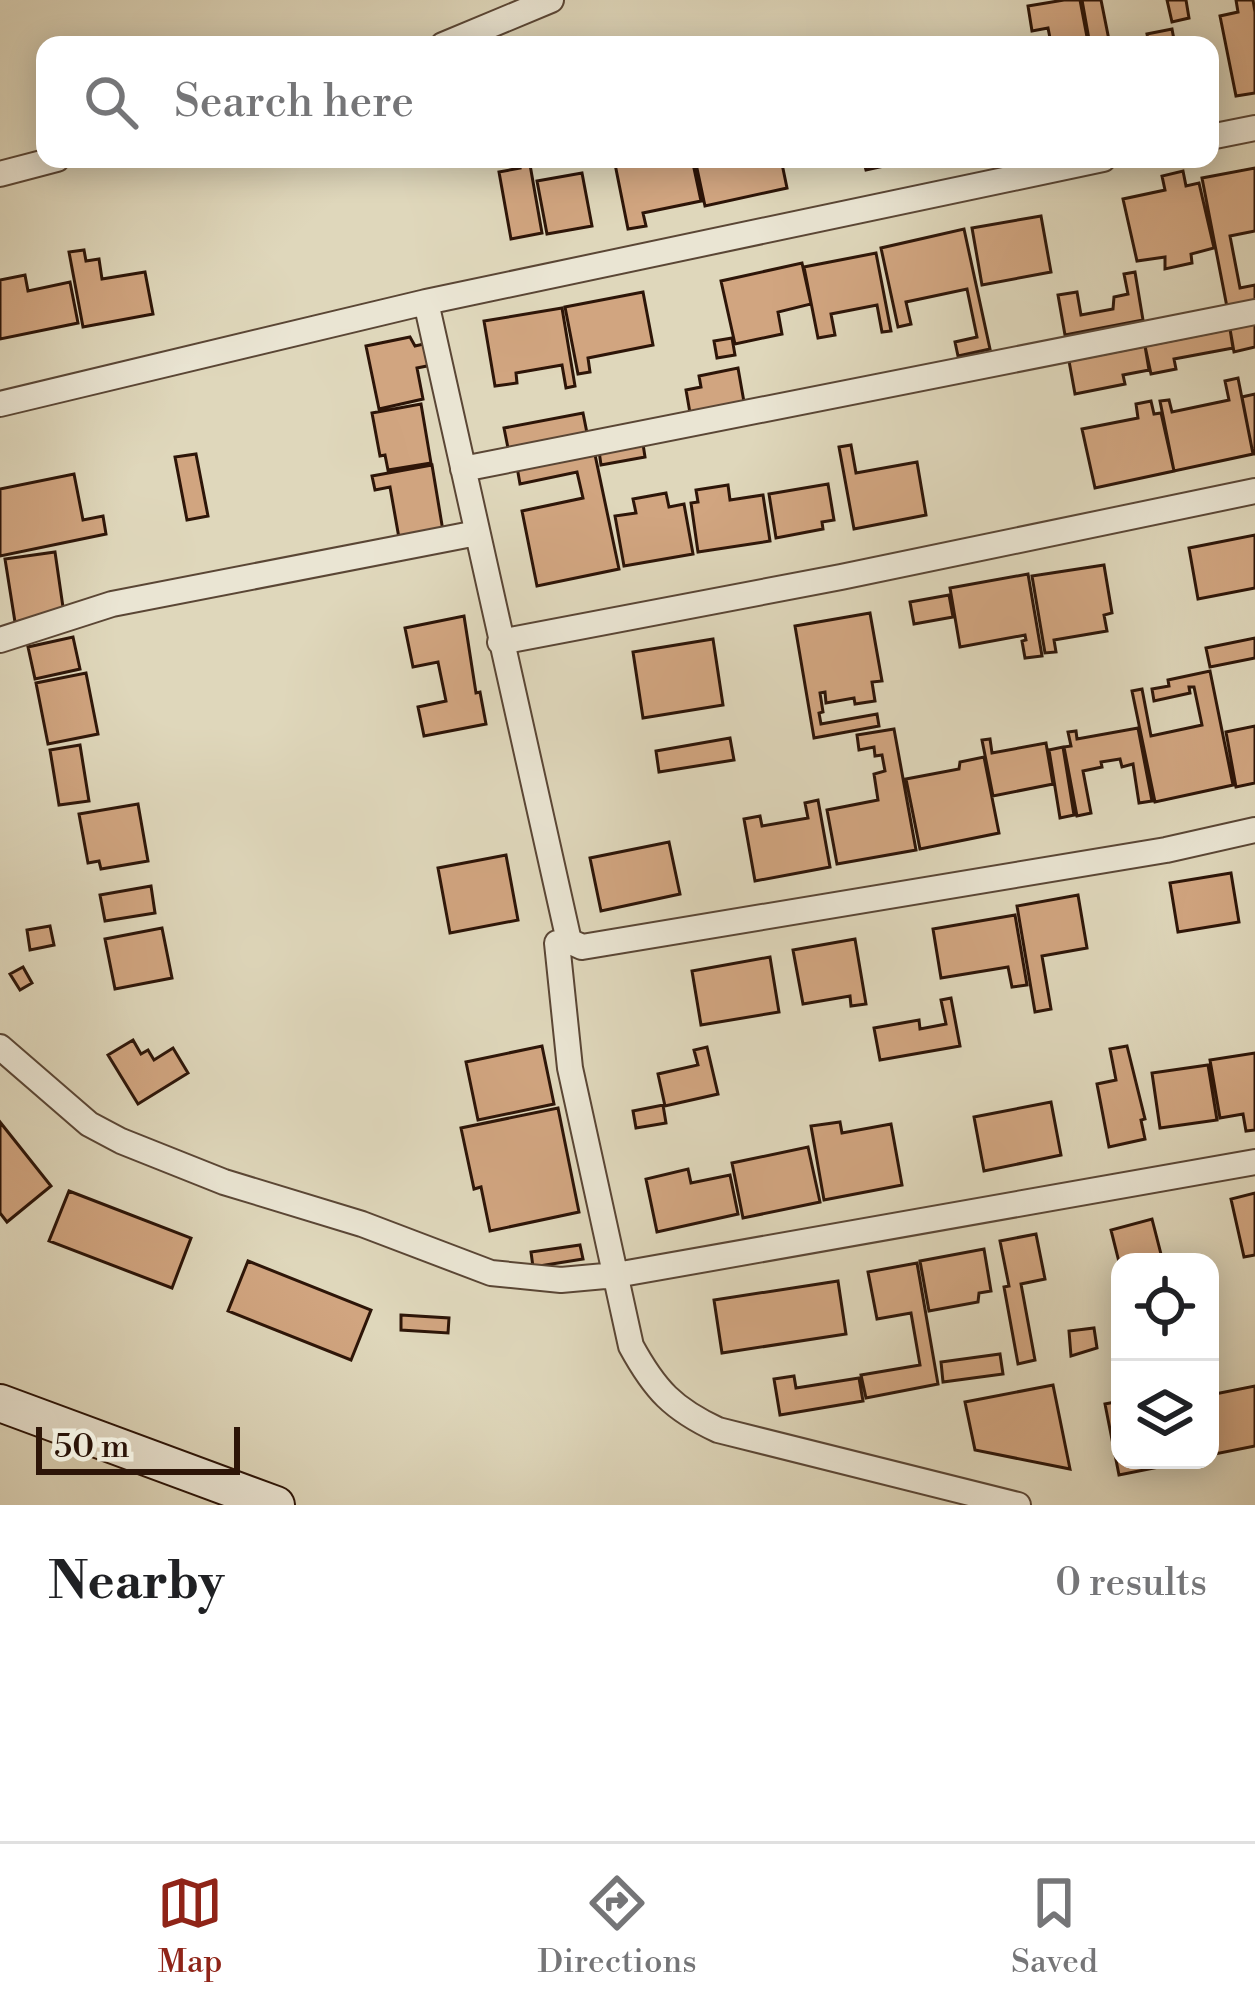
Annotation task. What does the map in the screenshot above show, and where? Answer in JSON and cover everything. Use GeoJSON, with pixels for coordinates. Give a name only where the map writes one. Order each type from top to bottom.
{"type":"FeatureCollection","features":[{"type":"Feature","properties":{"kind":"main road"},"geometry":{"type":"LineString","coordinates":[[0,1403],[276,1505]]}},
{"type":"Feature","properties":{"kind":"street"},"geometry":{"type":"LineString","coordinates":[[465,36],[551,0]]}},
{"type":"Feature","properties":{"kind":"street"},"geometry":{"type":"LineString","coordinates":[[1219,135],[1255,128]]}},
{"type":"Feature","properties":{"kind":"street"},"geometry":{"type":"LineString","coordinates":[[0,174],[36,165]]}},
{"type":"Feature","properties":{"kind":"street"},"geometry":{"type":"LineString","coordinates":[[0,404],[427,302],[1060,168]]}},
{"type":"Feature","properties":{"kind":"street"},"geometry":{"type":"LineString","coordinates":[[427,302],[569,940]]}},
{"type":"Feature","properties":{"kind":"street"},"geometry":{"type":"LineString","coordinates":[[463,469],[1255,312]]}},
{"type":"Feature","properties":{"kind":"street"},"geometry":{"type":"LineString","coordinates":[[500,642],[1255,490]]}},
{"type":"Feature","properties":{"kind":"street"},"geometry":{"type":"LineString","coordinates":[[0,640],[112,604],[477,533]]}},
{"type":"Feature","properties":{"kind":"street"},"geometry":{"type":"LineString","coordinates":[[1018,1505],[718,1430],[682,1413],[650,1380],[631,1346],[570,1068],[557,943],[569,940],[582,947],[1166,850],[1255,830]]}},
{"type":"Feature","properties":{"kind":"street"},"geometry":{"type":"LineString","coordinates":[[0,1048],[89,1124],[121,1141],[224,1182],[362,1224],[491,1273],[561,1280],[616,1275],[1255,1162]]}},
{"type":"Feature","properties":{"kind":"building"},"geometry":{"type":"Polygon","coordinates":[[[1080,0],[1087,36],[1050,36],[1048,28],[1032,31],[1028,6],[1080,0]]]}},
{"type":"Feature","properties":{"kind":"building"},"geometry":{"type":"Polygon","coordinates":[[[1082,0],[1101,0],[1108,36],[1088,36],[1082,0]]]}},
{"type":"Feature","properties":{"kind":"building"},"geometry":{"type":"Polygon","coordinates":[[[1167,0],[1186,0],[1189,18],[1172,22],[1167,0]]]}},
{"type":"Feature","properties":{"kind":"building"},"geometry":{"type":"Polygon","coordinates":[[[1236,0],[1253,0],[1255,93],[1236,96],[1220,16],[1238,12],[1236,0]]]}},
{"type":"Feature","properties":{"kind":"building"},"geometry":{"type":"Polygon","coordinates":[[[1172,29],[1173,36],[1147,36],[1172,29]]]}},
{"type":"Feature","properties":{"kind":"building"},"geometry":{"type":"Polygon","coordinates":[[[531,168],[542,233],[511,239],[499,172],[531,168]]]}},
{"type":"Feature","properties":{"kind":"building"},"geometry":{"type":"Polygon","coordinates":[[[616,168],[694,168],[701,201],[643,213],[646,226],[628,229],[616,168]]]}},
{"type":"Feature","properties":{"kind":"building"},"geometry":{"type":"Polygon","coordinates":[[[697,168],[783,168],[787,188],[705,206],[697,168]]]}},
{"type":"Feature","properties":{"kind":"building"},"geometry":{"type":"Polygon","coordinates":[[[1255,168],[1255,231],[1230,236],[1240,288],[1255,285],[1255,301],[1227,307],[1202,178],[1255,168]]]}},
{"type":"Feature","properties":{"kind":"building"},"geometry":{"type":"Polygon","coordinates":[[[1183,171],[1186,186],[1199,183],[1214,248],[1191,254],[1192,263],[1165,269],[1165,257],[1137,261],[1123,199],[1165,190],[1162,176],[1183,171]]]}},
{"type":"Feature","properties":{"kind":"building"},"geometry":{"type":"Polygon","coordinates":[[[582,173],[592,226],[547,234],[537,181],[582,173]]]}},
{"type":"Feature","properties":{"kind":"building"},"geometry":{"type":"Polygon","coordinates":[[[1041,216],[1051,272],[982,285],[972,228],[1041,216]]]}},
{"type":"Feature","properties":{"kind":"building"},"geometry":{"type":"Polygon","coordinates":[[[964,229],[990,349],[958,356],[955,342],[977,337],[967,289],[906,302],[911,324],[898,327],[881,248],[964,229]]]}},
{"type":"Feature","properties":{"kind":"building"},"geometry":{"type":"Polygon","coordinates":[[[84,250],[86,261],[99,259],[102,279],[145,272],[153,314],[83,327],[69,252],[84,250]]]}},
{"type":"Feature","properties":{"kind":"building"},"geometry":{"type":"Polygon","coordinates":[[[876,253],[891,331],[882,332],[877,305],[831,314],[835,335],[818,338],[804,267],[876,253]]]}},
{"type":"Feature","properties":{"kind":"building"},"geometry":{"type":"Polygon","coordinates":[[[802,263],[811,304],[778,312],[782,334],[735,344],[721,281],[802,263]]]}},
{"type":"Feature","properties":{"kind":"building"},"geometry":{"type":"Polygon","coordinates":[[[1135,272],[1143,320],[1065,335],[1058,295],[1077,292],[1081,315],[1113,309],[1114,297],[1128,294],[1124,274],[1135,272]]]}},
{"type":"Feature","properties":{"kind":"building"},"geometry":{"type":"Polygon","coordinates":[[[25,275],[28,291],[70,282],[78,323],[0,339],[0,280],[25,275]]]}},
{"type":"Feature","properties":{"kind":"building"},"geometry":{"type":"Polygon","coordinates":[[[643,292],[653,345],[588,358],[590,372],[578,374],[565,307],[643,292]]]}},
{"type":"Feature","properties":{"kind":"building"},"geometry":{"type":"Polygon","coordinates":[[[562,308],[575,386],[566,388],[562,365],[516,373],[517,383],[495,386],[484,321],[562,308]]]}},
{"type":"Feature","properties":{"kind":"building"},"geometry":{"type":"Polygon","coordinates":[[[1255,324],[1255,347],[1234,352],[1230,329],[1255,324]]]}},
{"type":"Feature","properties":{"kind":"building"},"geometry":{"type":"Polygon","coordinates":[[[1230,329],[1233,348],[1174,359],[1176,369],[1151,374],[1145,346],[1230,329]]]}},
{"type":"Feature","properties":{"kind":"building"},"geometry":{"type":"Polygon","coordinates":[[[410,337],[415,346],[428,343],[432,365],[417,368],[423,399],[379,409],[366,346],[410,337]]]}},
{"type":"Feature","properties":{"kind":"building"},"geometry":{"type":"Polygon","coordinates":[[[732,338],[735,355],[717,358],[714,341],[732,338]]]}},
{"type":"Feature","properties":{"kind":"building"},"geometry":{"type":"Polygon","coordinates":[[[1145,346],[1149,370],[1123,375],[1125,384],[1075,394],[1069,361],[1145,346]]]}},
{"type":"Feature","properties":{"kind":"building"},"geometry":{"type":"Polygon","coordinates":[[[738,368],[744,402],[690,413],[686,390],[701,387],[699,376],[738,368]]]}},
{"type":"Feature","properties":{"kind":"building"},"geometry":{"type":"Polygon","coordinates":[[[1238,378],[1253,454],[1174,471],[1160,401],[1169,400],[1172,412],[1229,400],[1225,381],[1238,378]]]}},
{"type":"Feature","properties":{"kind":"building"},"geometry":{"type":"Polygon","coordinates":[[[1255,394],[1255,454],[1253,454],[1242,397],[1255,394]]]}},
{"type":"Feature","properties":{"kind":"building"},"geometry":{"type":"Polygon","coordinates":[[[1151,401],[1154,414],[1161,413],[1174,471],[1095,488],[1082,429],[1138,418],[1136,404],[1151,401]]]}},
{"type":"Feature","properties":{"kind":"building"},"geometry":{"type":"Polygon","coordinates":[[[421,404],[431,463],[388,470],[385,455],[380,456],[372,413],[421,404]]]}},
{"type":"Feature","properties":{"kind":"building"},"geometry":{"type":"Polygon","coordinates":[[[583,413],[587,433],[508,448],[504,428],[583,413]]]}},
{"type":"Feature","properties":{"kind":"building"},"geometry":{"type":"Polygon","coordinates":[[[643,444],[645,457],[601,465],[599,451],[643,444]]]}},
{"type":"Feature","properties":{"kind":"building"},"geometry":{"type":"Polygon","coordinates":[[[851,445],[856,473],[917,462],[926,515],[854,529],[839,447],[851,445]]]}},
{"type":"Feature","properties":{"kind":"building"},"geometry":{"type":"Polygon","coordinates":[[[594,450],[619,569],[537,586],[522,511],[583,498],[577,472],[520,484],[517,467],[594,450]]]}},
{"type":"Feature","properties":{"kind":"building"},"geometry":{"type":"Polygon","coordinates":[[[196,454],[208,516],[187,520],[175,457],[196,454]]]}},
{"type":"Feature","properties":{"kind":"building"},"geometry":{"type":"Polygon","coordinates":[[[432,465],[443,531],[399,538],[390,487],[375,490],[372,476],[432,465]]]}},
{"type":"Feature","properties":{"kind":"building"},"geometry":{"type":"Polygon","coordinates":[[[74,474],[83,520],[103,516],[106,534],[0,556],[0,489],[74,474]]]}},
{"type":"Feature","properties":{"kind":"building"},"geometry":{"type":"Polygon","coordinates":[[[828,484],[834,520],[822,522],[823,529],[776,538],[769,494],[828,484]]]}},
{"type":"Feature","properties":{"kind":"building"},"geometry":{"type":"Polygon","coordinates":[[[728,485],[730,500],[763,495],[770,541],[698,552],[691,503],[698,502],[696,490],[728,485]]]}},
{"type":"Feature","properties":{"kind":"building"},"geometry":{"type":"Polygon","coordinates":[[[666,493],[669,507],[684,504],[693,554],[624,566],[615,516],[636,513],[633,499],[666,493]]]}},
{"type":"Feature","properties":{"kind":"building"},"geometry":{"type":"Polygon","coordinates":[[[1255,535],[1255,588],[1198,599],[1189,548],[1255,535]]]}},
{"type":"Feature","properties":{"kind":"building"},"geometry":{"type":"Polygon","coordinates":[[[55,552],[64,614],[15,622],[5,559],[55,552]]]}},
{"type":"Feature","properties":{"kind":"building"},"geometry":{"type":"Polygon","coordinates":[[[1104,565],[1112,613],[1104,615],[1107,631],[1054,640],[1056,652],[1045,653],[1032,576],[1104,565]]]}},
{"type":"Feature","properties":{"kind":"building"},"geometry":{"type":"Polygon","coordinates":[[[1028,574],[1042,656],[1025,658],[1025,635],[960,647],[950,588],[1028,574]]]}},
{"type":"Feature","properties":{"kind":"building"},"geometry":{"type":"Polygon","coordinates":[[[949,595],[953,617],[914,624],[910,602],[949,595]]]}},
{"type":"Feature","properties":{"kind":"building"},"geometry":{"type":"Polygon","coordinates":[[[870,613],[882,681],[872,682],[875,701],[855,704],[854,698],[826,703],[825,692],[820,693],[823,712],[819,713],[821,724],[877,714],[879,726],[814,738],[795,626],[870,613]]]}},
{"type":"Feature","properties":{"kind":"building"},"geometry":{"type":"Polygon","coordinates":[[[464,616],[476,693],[480,692],[486,724],[424,736],[418,707],[446,701],[438,662],[413,667],[405,628],[464,616]]]}},
{"type":"Feature","properties":{"kind":"building"},"geometry":{"type":"Polygon","coordinates":[[[73,637],[80,669],[35,679],[28,647],[73,637]]]}},
{"type":"Feature","properties":{"kind":"building"},"geometry":{"type":"Polygon","coordinates":[[[1255,638],[1255,658],[1210,667],[1206,648],[1255,638]]]}},
{"type":"Feature","properties":{"kind":"building"},"geometry":{"type":"Polygon","coordinates":[[[713,639],[723,705],[643,718],[633,652],[713,639]]]}},
{"type":"Feature","properties":{"kind":"building"},"geometry":{"type":"Polygon","coordinates":[[[1210,671],[1233,785],[1155,802],[1132,691],[1142,689],[1151,736],[1202,725],[1194,687],[1189,687],[1190,693],[1154,701],[1152,689],[1169,686],[1168,680],[1210,671]]]}},
{"type":"Feature","properties":{"kind":"building"},"geometry":{"type":"Polygon","coordinates":[[[86,673],[98,734],[48,744],[36,683],[86,673]]]}},
{"type":"Feature","properties":{"kind":"building"},"geometry":{"type":"Polygon","coordinates":[[[1255,726],[1255,783],[1236,787],[1226,732],[1255,726]]]}},
{"type":"Feature","properties":{"kind":"building"},"geometry":{"type":"Polygon","coordinates":[[[1138,728],[1152,801],[1139,803],[1133,764],[1122,767],[1120,759],[1101,762],[1102,767],[1083,771],[1091,813],[1077,816],[1064,747],[1071,746],[1068,732],[1076,731],[1077,739],[1138,728]]]}},
{"type":"Feature","properties":{"kind":"building"},"geometry":{"type":"Polygon","coordinates":[[[894,729],[916,850],[837,864],[827,810],[878,800],[874,774],[885,771],[882,755],[875,756],[874,747],[859,750],[857,735],[894,729]]]}},
{"type":"Feature","properties":{"kind":"building"},"geometry":{"type":"Polygon","coordinates":[[[730,738],[734,760],[659,772],[656,751],[730,738]]]}},
{"type":"Feature","properties":{"kind":"building"},"geometry":{"type":"Polygon","coordinates":[[[990,739],[992,753],[1046,743],[1053,784],[993,796],[982,740],[990,739]]]}},
{"type":"Feature","properties":{"kind":"building"},"geometry":{"type":"Polygon","coordinates":[[[80,745],[89,801],[59,805],[50,750],[80,745]]]}},
{"type":"Feature","properties":{"kind":"building"},"geometry":{"type":"Polygon","coordinates":[[[1063,747],[1074,815],[1060,818],[1049,750],[1063,747]]]}},
{"type":"Feature","properties":{"kind":"building"},"geometry":{"type":"Polygon","coordinates":[[[984,757],[999,833],[920,849],[906,779],[959,769],[960,762],[984,757]]]}},
{"type":"Feature","properties":{"kind":"building"},"geometry":{"type":"Polygon","coordinates":[[[818,800],[830,867],[755,881],[744,819],[760,816],[762,826],[808,818],[805,803],[818,800]]]}},
{"type":"Feature","properties":{"kind":"building"},"geometry":{"type":"Polygon","coordinates":[[[138,804],[148,861],[101,869],[99,861],[88,863],[79,814],[138,804]]]}},
{"type":"Feature","properties":{"kind":"building"},"geometry":{"type":"Polygon","coordinates":[[[669,842],[680,894],[601,911],[590,858],[669,842]]]}},
{"type":"Feature","properties":{"kind":"building"},"geometry":{"type":"Polygon","coordinates":[[[506,855],[518,920],[450,933],[438,868],[506,855]]]}},
{"type":"Feature","properties":{"kind":"building"},"geometry":{"type":"Polygon","coordinates":[[[1231,873],[1239,922],[1178,932],[1170,883],[1231,873]]]}},
{"type":"Feature","properties":{"kind":"building"},"geometry":{"type":"Polygon","coordinates":[[[151,886],[155,913],[105,921],[100,895],[151,886]]]}},
{"type":"Feature","properties":{"kind":"building"},"geometry":{"type":"Polygon","coordinates":[[[1078,895],[1087,948],[1042,956],[1051,1009],[1035,1012],[1017,906],[1078,895]]]}},
{"type":"Feature","properties":{"kind":"building"},"geometry":{"type":"Polygon","coordinates":[[[1015,915],[1027,985],[1012,987],[1008,967],[941,978],[933,929],[1015,915]]]}},
{"type":"Feature","properties":{"kind":"building"},"geometry":{"type":"Polygon","coordinates":[[[50,926],[54,945],[30,950],[27,930],[50,926]]]}},
{"type":"Feature","properties":{"kind":"building"},"geometry":{"type":"Polygon","coordinates":[[[162,928],[172,978],[115,989],[105,939],[162,928]]]}},
{"type":"Feature","properties":{"kind":"building"},"geometry":{"type":"Polygon","coordinates":[[[855,939],[866,1004],[851,1006],[850,996],[803,1004],[793,950],[855,939]]]}},
{"type":"Feature","properties":{"kind":"building"},"geometry":{"type":"Polygon","coordinates":[[[770,957],[779,1012],[701,1025],[692,971],[770,957]]]}},
{"type":"Feature","properties":{"kind":"building"},"geometry":{"type":"Polygon","coordinates":[[[23,967],[32,983],[20,990],[10,974],[23,967]]]}},
{"type":"Feature","properties":{"kind":"building"},"geometry":{"type":"Polygon","coordinates":[[[951,998],[960,1046],[880,1060],[874,1028],[919,1020],[920,1029],[946,1024],[941,1000],[951,998]]]}},
{"type":"Feature","properties":{"kind":"building"},"geometry":{"type":"Polygon","coordinates":[[[133,1040],[141,1054],[148,1050],[154,1060],[173,1048],[188,1073],[138,1104],[108,1055],[133,1040]]]}},
{"type":"Feature","properties":{"kind":"building"},"geometry":{"type":"Polygon","coordinates":[[[542,1046],[554,1104],[478,1120],[466,1062],[542,1046]]]}},
{"type":"Feature","properties":{"kind":"building"},"geometry":{"type":"Polygon","coordinates":[[[1127,1046],[1145,1119],[1141,1120],[1145,1139],[1109,1147],[1097,1084],[1116,1080],[1110,1049],[1127,1046]]]}},
{"type":"Feature","properties":{"kind":"building"},"geometry":{"type":"Polygon","coordinates":[[[707,1047],[718,1094],[665,1106],[658,1074],[698,1065],[694,1050],[707,1047]]]}},
{"type":"Feature","properties":{"kind":"building"},"geometry":{"type":"Polygon","coordinates":[[[1255,1053],[1255,1130],[1246,1131],[1243,1114],[1220,1118],[1210,1060],[1255,1053]]]}},
{"type":"Feature","properties":{"kind":"building"},"geometry":{"type":"Polygon","coordinates":[[[1208,1065],[1217,1120],[1160,1128],[1152,1073],[1208,1065]]]}},
{"type":"Feature","properties":{"kind":"building"},"geometry":{"type":"Polygon","coordinates":[[[1051,1102],[1061,1155],[984,1171],[974,1117],[1051,1102]]]}},
{"type":"Feature","properties":{"kind":"building"},"geometry":{"type":"Polygon","coordinates":[[[663,1105],[666,1123],[636,1128],[633,1111],[663,1105]]]}},
{"type":"Feature","properties":{"kind":"building"},"geometry":{"type":"Polygon","coordinates":[[[558,1108],[579,1212],[490,1231],[481,1187],[474,1189],[461,1128],[558,1108]]]}},
{"type":"Feature","properties":{"kind":"building"},"geometry":{"type":"Polygon","coordinates":[[[0,1122],[51,1186],[7,1222],[0,1213],[0,1122]]]}},
{"type":"Feature","properties":{"kind":"building"},"geometry":{"type":"Polygon","coordinates":[[[840,1122],[842,1133],[891,1124],[902,1185],[824,1200],[811,1126],[840,1122]]]}},
{"type":"Feature","properties":{"kind":"building"},"geometry":{"type":"Polygon","coordinates":[[[808,1147],[820,1202],[743,1218],[732,1163],[808,1147]]]}},
{"type":"Feature","properties":{"kind":"building"},"geometry":{"type":"Polygon","coordinates":[[[688,1169],[691,1183],[730,1175],[738,1214],[657,1232],[646,1179],[688,1169]]]}},
{"type":"Feature","properties":{"kind":"building"},"geometry":{"type":"Polygon","coordinates":[[[69,1191],[191,1238],[172,1288],[49,1241],[69,1191]]]}},
{"type":"Feature","properties":{"kind":"building"},"geometry":{"type":"Polygon","coordinates":[[[1255,1193],[1255,1255],[1244,1257],[1231,1199],[1255,1193]]]}},
{"type":"Feature","properties":{"kind":"building"},"geometry":{"type":"Polygon","coordinates":[[[1152,1219],[1161,1253],[1117,1253],[1111,1230],[1152,1219]]]}},
{"type":"Feature","properties":{"kind":"building"},"geometry":{"type":"Polygon","coordinates":[[[1036,1234],[1045,1279],[1021,1284],[1035,1360],[1018,1364],[1000,1241],[1036,1234]]]}},
{"type":"Feature","properties":{"kind":"building"},"geometry":{"type":"Polygon","coordinates":[[[580,1245],[583,1259],[533,1267],[531,1252],[580,1245]]]}},
{"type":"Feature","properties":{"kind":"building"},"geometry":{"type":"Polygon","coordinates":[[[984,1249],[991,1291],[979,1293],[978,1302],[929,1311],[920,1261],[984,1249]]]}},
{"type":"Feature","properties":{"kind":"building"},"geometry":{"type":"Polygon","coordinates":[[[248,1261],[371,1310],[351,1360],[228,1311],[248,1261]]]}},
{"type":"Feature","properties":{"kind":"building"},"geometry":{"type":"Polygon","coordinates":[[[917,1263],[938,1384],[866,1398],[861,1375],[920,1365],[911,1313],[877,1319],[868,1272],[917,1263]]]}},
{"type":"Feature","properties":{"kind":"building"},"geometry":{"type":"Polygon","coordinates":[[[838,1281],[846,1334],[722,1353],[714,1300],[838,1281]]]}},
{"type":"Feature","properties":{"kind":"building"},"geometry":{"type":"Polygon","coordinates":[[[401,1315],[449,1318],[448,1333],[401,1330],[401,1315]]]}},
{"type":"Feature","properties":{"kind":"building"},"geometry":{"type":"Polygon","coordinates":[[[1094,1328],[1097,1348],[1071,1356],[1069,1331],[1094,1328]]]}},
{"type":"Feature","properties":{"kind":"building"},"geometry":{"type":"Polygon","coordinates":[[[1000,1354],[1003,1374],[943,1382],[941,1362],[1000,1354]]]}},
{"type":"Feature","properties":{"kind":"building"},"geometry":{"type":"Polygon","coordinates":[[[794,1376],[796,1388],[859,1378],[863,1401],[780,1415],[774,1379],[794,1376]]]}},
{"type":"Feature","properties":{"kind":"building"},"geometry":{"type":"Polygon","coordinates":[[[1053,1385],[1070,1469],[975,1450],[965,1402],[1053,1385]]]}},
{"type":"Feature","properties":{"kind":"building"},"geometry":{"type":"Polygon","coordinates":[[[1255,1386],[1255,1446],[1219,1453],[1219,1393],[1255,1386]]]}},
{"type":"Feature","properties":{"kind":"building"},"geometry":{"type":"Polygon","coordinates":[[[1111,1403],[1111,1434],[1105,1404],[1111,1403]]]}},
{"type":"Feature","properties":{"kind":"building"},"geometry":{"type":"Polygon","coordinates":[[[1118,1469],[1149,1469],[1119,1475],[1118,1469]]]}}]}
